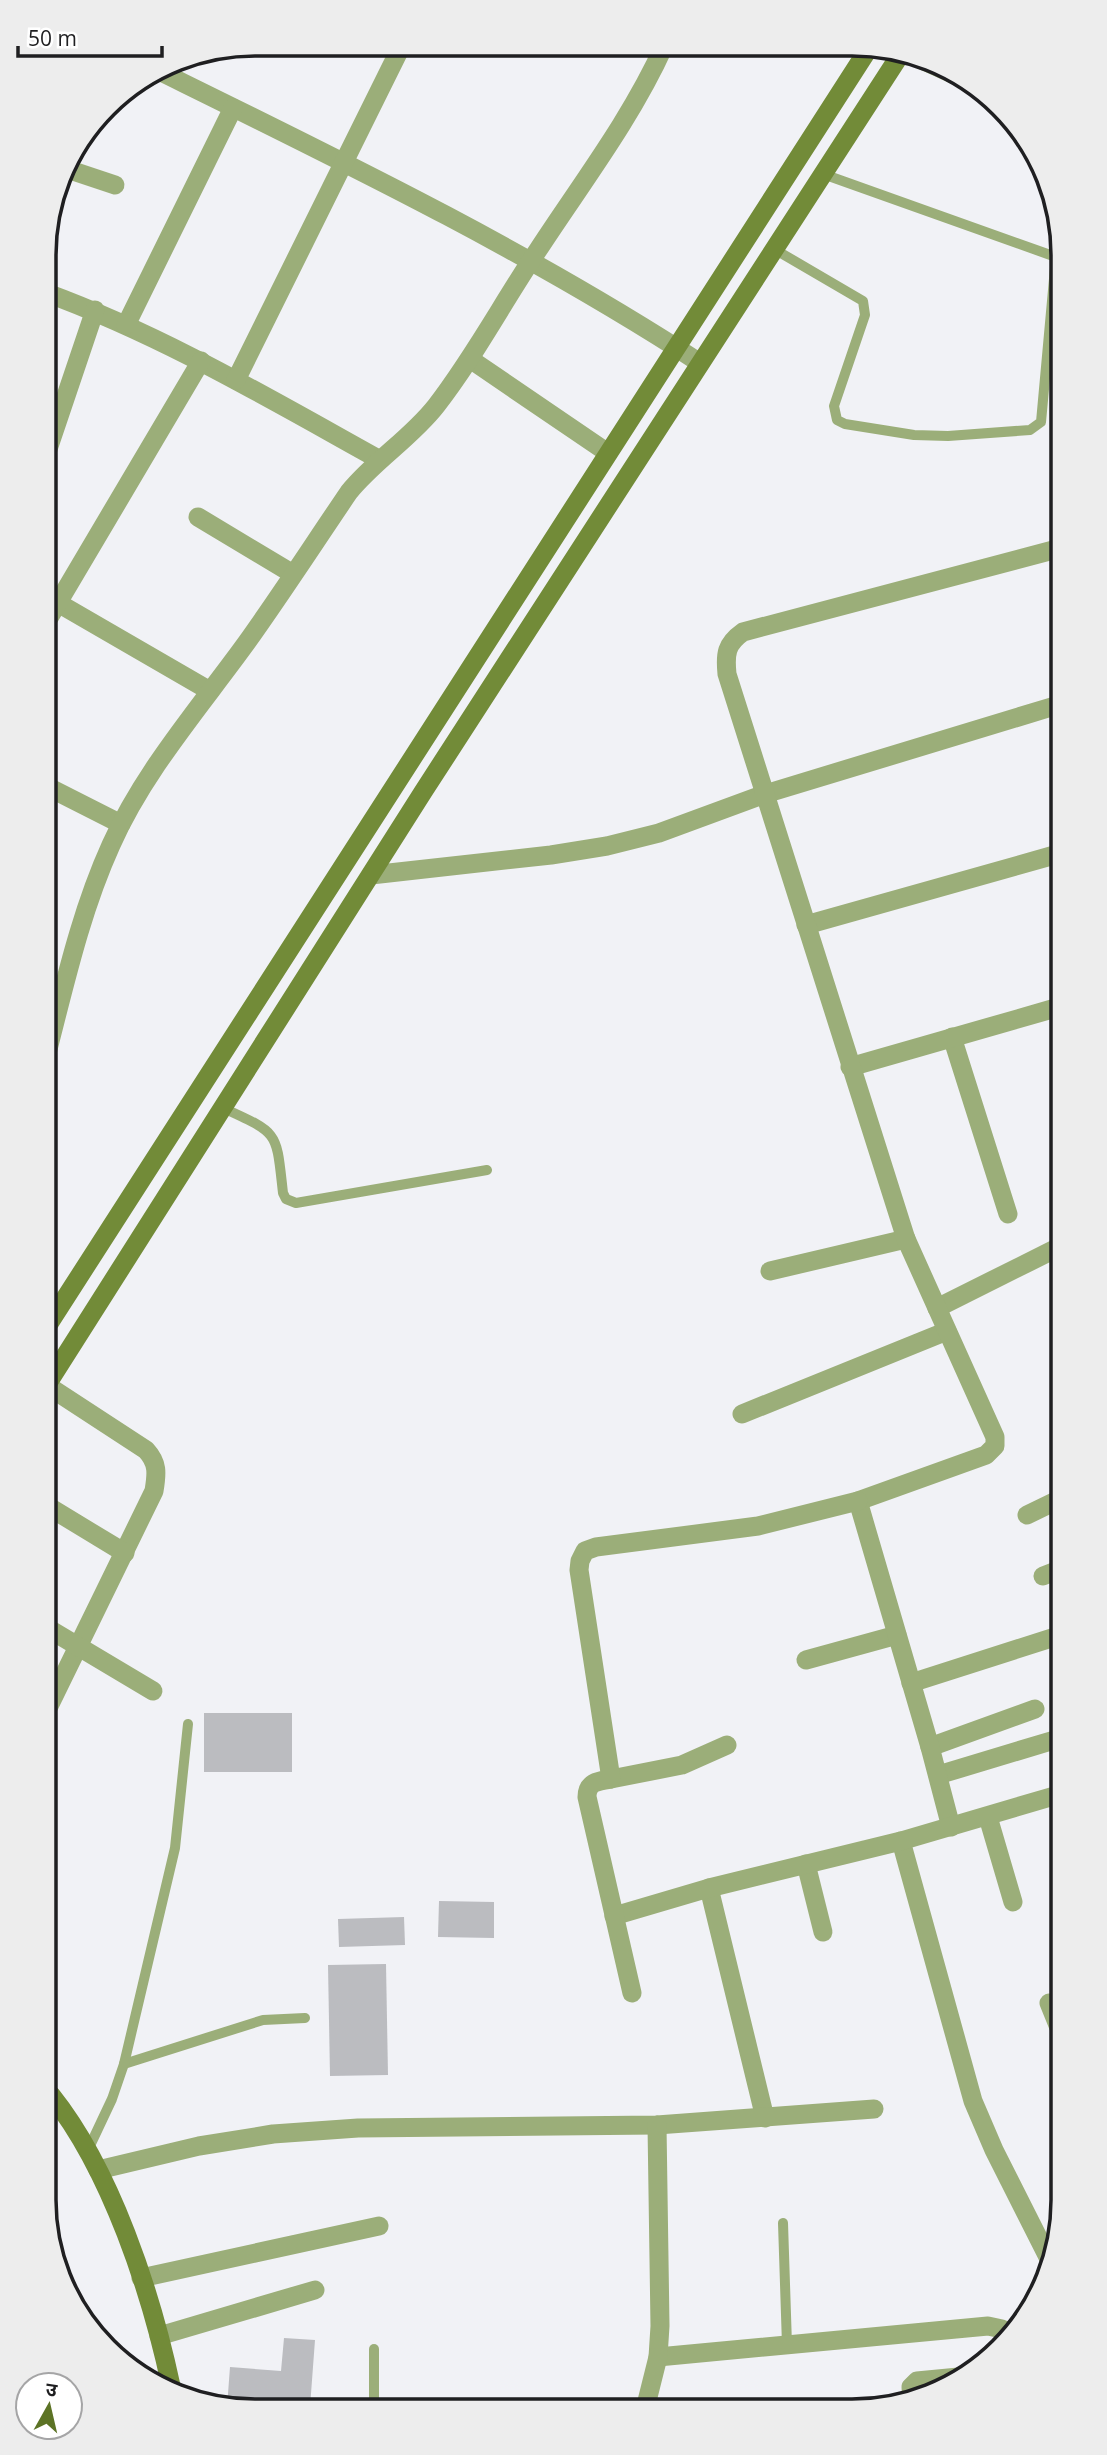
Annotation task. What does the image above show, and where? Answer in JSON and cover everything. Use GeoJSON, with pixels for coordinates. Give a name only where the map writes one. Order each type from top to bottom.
{"type":"FeatureCollection","features":[{"type":"Feature","properties":{"kind":"main road"},"geometry":{"type":"LineString","coordinates":[[56,1313],[863,57]]}},
{"type":"Feature","properties":{"kind":"main road"},"geometry":{"type":"LineString","coordinates":[[56,1371],[371,874],[896,61]]}},
{"type":"Feature","properties":{"kind":"main road"},"geometry":{"type":"LineString","coordinates":[[817,128],[841,145]]}},
{"type":"Feature","properties":{"kind":"main road"},"geometry":{"type":"LineString","coordinates":[[519,591],[543,607]]}},
{"type":"Feature","properties":{"kind":"main road"},"geometry":{"type":"LineString","coordinates":[[328,888],[352,904]]}},
{"type":"Feature","properties":{"kind":"main road"},"geometry":{"type":"LineString","coordinates":[[56,2103],[98,2170],[119,2219],[141,2278],[169,2379]]}},
{"type":"Feature","properties":{"kind":"street"},"geometry":{"type":"LineString","coordinates":[[236,380],[397,56]]}},
{"type":"Feature","properties":{"kind":"street"},"geometry":{"type":"LineString","coordinates":[[56,1019],[78,936],[97,879],[121,824],[150,776],[349,492],[365,473],[434,409],[470,359],[530,261],[635,101],[659,56]]}},
{"type":"Feature","properties":{"kind":"street"},"geometry":{"type":"LineString","coordinates":[[172,74],[530,261],[700,363]]}},
{"type":"Feature","properties":{"kind":"street"},"geometry":{"type":"LineString","coordinates":[[126,325],[233,108]]}},
{"type":"Feature","properties":{"kind":"street"},"geometry":{"type":"LineString","coordinates":[[75,172],[115,185]]}},
{"type":"Feature","properties":{"kind":"street"},"geometry":{"type":"LineString","coordinates":[[56,296],[95,310],[201,361],[380,460]]}},
{"type":"Feature","properties":{"kind":"street"},"geometry":{"type":"LineString","coordinates":[[56,425],[95,310]]}},
{"type":"Feature","properties":{"kind":"street"},"geometry":{"type":"LineString","coordinates":[[470,359],[608,453]]}},
{"type":"Feature","properties":{"kind":"street"},"geometry":{"type":"LineString","coordinates":[[56,606],[201,361]]}},
{"type":"Feature","properties":{"kind":"street"},"geometry":{"type":"LineString","coordinates":[[198,517],[293,574]]}},
{"type":"Feature","properties":{"kind":"street"},"geometry":{"type":"LineString","coordinates":[[611,1779],[579,1570],[585,1551],[758,1526],[858,1501],[986,1455],[995,1446],[993,1432],[906,1239],[727,674],[726,657],[732,640],[743,632],[1051,551]]}},
{"type":"Feature","properties":{"kind":"street"},"geometry":{"type":"LineString","coordinates":[[58,603],[210,691]]}},
{"type":"Feature","properties":{"kind":"street"},"geometry":{"type":"LineString","coordinates":[[371,874],[551,855],[607,846],[659,833],[765,794],[1051,707]]}},
{"type":"Feature","properties":{"kind":"street"},"geometry":{"type":"LineString","coordinates":[[56,791],[121,824]]}},
{"type":"Feature","properties":{"kind":"street"},"geometry":{"type":"LineString","coordinates":[[806,925],[1051,856]]}},
{"type":"Feature","properties":{"kind":"street"},"geometry":{"type":"LineString","coordinates":[[850,1067],[1051,1009]]}},
{"type":"Feature","properties":{"kind":"street"},"geometry":{"type":"LineString","coordinates":[[952,1037],[1008,1214]]}},
{"type":"Feature","properties":{"kind":"street"},"geometry":{"type":"LineString","coordinates":[[770,1272],[906,1239]]}},
{"type":"Feature","properties":{"kind":"street"},"geometry":{"type":"LineString","coordinates":[[937,1308],[1051,1251]]}},
{"type":"Feature","properties":{"kind":"street"},"geometry":{"type":"LineString","coordinates":[[742,1413],[947,1331]]}},
{"type":"Feature","properties":{"kind":"street"},"geometry":{"type":"LineString","coordinates":[[56,1389],[146,1450],[154,1459],[158,1473],[154,1490],[125,1553],[56,1692]]}},
{"type":"Feature","properties":{"kind":"street"},"geometry":{"type":"LineString","coordinates":[[858,1501],[951,1827]]}},
{"type":"Feature","properties":{"kind":"street"},"geometry":{"type":"LineString","coordinates":[[1027,1515],[1051,1503]]}},
{"type":"Feature","properties":{"kind":"street"},"geometry":{"type":"LineString","coordinates":[[56,1512],[125,1553]]}},
{"type":"Feature","properties":{"kind":"street"},"geometry":{"type":"LineString","coordinates":[[56,1633],[153,1690]]}},
{"type":"Feature","properties":{"kind":"street"},"geometry":{"type":"LineString","coordinates":[[806,1660],[897,1635]]}},
{"type":"Feature","properties":{"kind":"street"},"geometry":{"type":"LineString","coordinates":[[911,1683],[1051,1638]]}},
{"type":"Feature","properties":{"kind":"street"},"geometry":{"type":"LineString","coordinates":[[930,1747],[1035,1709]]}},
{"type":"Feature","properties":{"kind":"street"},"geometry":{"type":"LineString","coordinates":[[938,1775],[1051,1741]]}},
{"type":"Feature","properties":{"kind":"street"},"geometry":{"type":"LineString","coordinates":[[632,1993],[587,1797],[590,1786],[595,1782],[682,1766],[727,1745]]}},
{"type":"Feature","properties":{"kind":"street"},"geometry":{"type":"LineString","coordinates":[[614,1916],[709,1888],[901,1841],[1051,1797]]}},
{"type":"Feature","properties":{"kind":"street"},"geometry":{"type":"LineString","coordinates":[[988,1816],[1013,1902]]}},
{"type":"Feature","properties":{"kind":"street"},"geometry":{"type":"LineString","coordinates":[[901,1841],[973,2101],[999,2162],[1044,2250]]}},
{"type":"Feature","properties":{"kind":"street"},"geometry":{"type":"LineString","coordinates":[[806,1864],[823,1932]]}},
{"type":"Feature","properties":{"kind":"street"},"geometry":{"type":"LineString","coordinates":[[709,1888],[765,2118]]}},
{"type":"Feature","properties":{"kind":"street"},"geometry":{"type":"LineString","coordinates":[[1049,2003],[1051,2008]]}},
{"type":"Feature","properties":{"kind":"street"},"geometry":{"type":"LineString","coordinates":[[98,2170],[199,2146],[273,2134],[358,2128],[657,2125],[874,2109]]}},
{"type":"Feature","properties":{"kind":"street"},"geometry":{"type":"LineString","coordinates":[[648,2399],[658,2357],[660,2326],[657,2125]]}},
{"type":"Feature","properties":{"kind":"street"},"geometry":{"type":"LineString","coordinates":[[141,2278],[379,2225]]}},
{"type":"Feature","properties":{"kind":"street"},"geometry":{"type":"LineString","coordinates":[[159,2336],[315,2290]]}},
{"type":"Feature","properties":{"kind":"street"},"geometry":{"type":"LineString","coordinates":[[658,2357],[988,2326],[1003,2330]]}},
{"type":"Feature","properties":{"kind":"street"},"geometry":{"type":"LineString","coordinates":[[911,2390],[917,2381],[938,2379]]}},
{"type":"Feature","properties":{"kind":"lane"},"geometry":{"type":"LineString","coordinates":[[823,174],[1051,255]]}},
{"type":"Feature","properties":{"kind":"lane"},"geometry":{"type":"LineString","coordinates":[[774,248],[863,301],[865,315],[834,406],[834,414],[845,424],[914,435],[948,436],[1030,430],[1037,427],[1041,422],[1051,312]]}},
{"type":"Feature","properties":{"kind":"lane"},"geometry":{"type":"LineString","coordinates":[[223,1108],[261,1125],[275,1140],[283,1193],[286,1199],[296,1203],[487,1170]]}},
{"type":"Feature","properties":{"kind":"lane"},"geometry":{"type":"LineString","coordinates":[[87,2152],[112,2099],[124,2064],[175,1848],[188,1724]]}},
{"type":"Feature","properties":{"kind":"lane"},"geometry":{"type":"LineString","coordinates":[[124,2064],[263,2020],[305,2018]]}},
{"type":"Feature","properties":{"kind":"lane"},"geometry":{"type":"LineString","coordinates":[[783,2223],[787,2345]]}},
{"type":"Feature","properties":{"kind":"lane"},"geometry":{"type":"LineString","coordinates":[[374,2349],[374,2399]]}},
{"type":"Feature","properties":{"kind":"building"},"geometry":{"type":"Polygon","coordinates":[[[204,1713],[292,1713],[292,1772],[204,1772],[204,1713]]]}},
{"type":"Feature","properties":{"kind":"building"},"geometry":{"type":"Polygon","coordinates":[[[439,1901],[494,1902],[494,1938],[438,1937],[439,1901]]]}},
{"type":"Feature","properties":{"kind":"building"},"geometry":{"type":"Polygon","coordinates":[[[404,1917],[405,1945],[339,1947],[338,1919],[404,1917]]]}},
{"type":"Feature","properties":{"kind":"building"},"geometry":{"type":"Polygon","coordinates":[[[386,1964],[388,2075],[330,2076],[328,1965],[386,1964]]]}},
{"type":"Feature","properties":{"kind":"building"},"geometry":{"type":"Polygon","coordinates":[[[284,2338],[315,2340],[311,2399],[228,2397],[230,2367],[281,2371],[284,2338]]]}}]}
